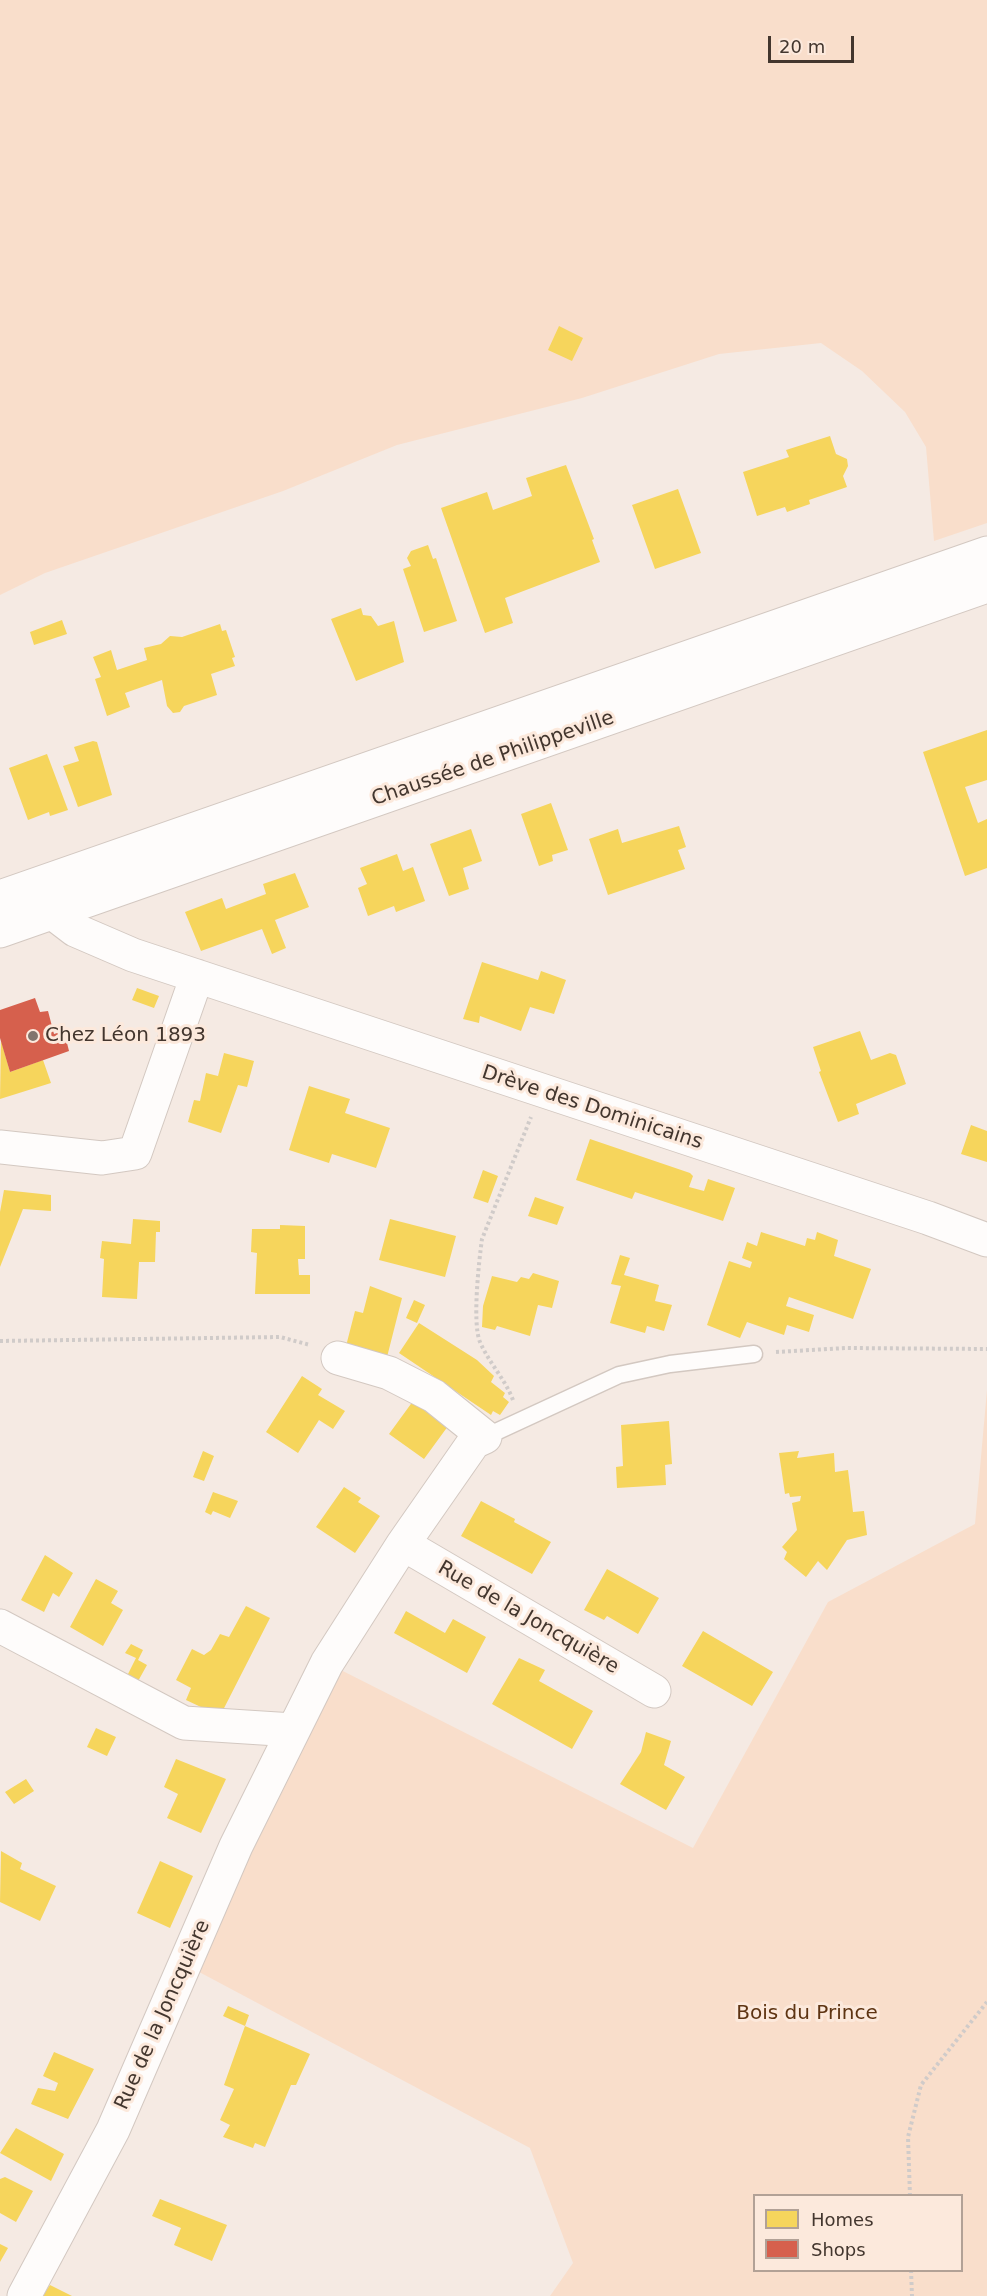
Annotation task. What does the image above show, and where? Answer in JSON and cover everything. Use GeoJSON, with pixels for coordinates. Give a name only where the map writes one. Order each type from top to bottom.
{"type":"FeatureCollection","features":[{"type":"Feature","properties":{"kind":"street","name":"Chaussée de Philippeville"},"geometry":{"type":"LineString","coordinates":[[0,897],[987,553]]}},
{"type":"Feature","properties":{"kind":"street","name":"Chaussée de Philippeville"},"geometry":{"type":"LineString","coordinates":[[0,931],[987,586]]}},
{"type":"Feature","properties":{"kind":"street","name":"Drève des Dominicains"},"geometry":{"type":"LineString","coordinates":[[54,914],[75,930],[132,955],[928,1218],[987,1240]]}},
{"type":"Feature","properties":{"kind":"street"},"geometry":{"type":"LineString","coordinates":[[0,1147],[102,1158],[135,1153],[197,976]]}},
{"type":"Feature","properties":{"kind":"street"},"geometry":{"type":"LineString","coordinates":[[338,1358],[389,1373],[434,1396],[485,1437]]}},
{"type":"Feature","properties":{"kind":"street","name":"Rue de la Joncquière"},"geometry":{"type":"LineString","coordinates":[[24,2296],[113,2130],[236,1846],[327,1663],[403,1544],[474,1442],[485,1437]]}},
{"type":"Feature","properties":{"kind":"street","name":"Rue de la Joncquière"},"geometry":{"type":"LineString","coordinates":[[403,1544],[654,1691]]}},
{"type":"Feature","properties":{"kind":"street"},"geometry":{"type":"LineString","coordinates":[[0,1626],[184,1723],[292,1730]]}},
{"type":"Feature","properties":{"kind":"lane","name":"Rue de la Joncquière"},"geometry":{"type":"LineString","coordinates":[[485,1437],[619,1375],[670,1364],[754,1354]]}},
{"type":"Feature","properties":{"kind":"path"},"geometry":{"type":"LineString","coordinates":[[519,1421],[507,1384],[479,1340],[480,1259],[482,1239],[543,1092]]}},
{"type":"Feature","properties":{"kind":"path"},"geometry":{"type":"LineString","coordinates":[[0,1341],[280,1337],[300,1341],[338,1358]]}},
{"type":"Feature","properties":{"kind":"path"},"geometry":{"type":"LineString","coordinates":[[754,1354],[846,1348],[987,1349]]}},
{"type":"Feature","properties":{"kind":"path"},"geometry":{"type":"LineString","coordinates":[[910,2194],[908,2137],[921,2085],[987,2002]]}},
{"type":"Feature","properties":{"kind":"path"},"geometry":{"type":"LineString","coordinates":[[911,2272],[912,2296]]}},
{"type":"Feature","properties":{"kind":"green space"},"geometry":{"type":"Polygon","coordinates":[[[0,0],[987,0],[987,523],[934,541],[926,447],[905,412],[862,371],[821,343],[719,354],[582,398],[397,445],[283,491],[45,573],[0,595],[0,0]]]}},
{"type":"Feature","properties":{"kind":"green space","name":"Bois du Prince"},"geometry":{"type":"Polygon","coordinates":[[[987,1390],[987,2296],[550,2296],[573,2263],[530,2148],[186,1965],[327,1663],[693,1848],[828,1602],[975,1524],[987,1390]]]}},
{"type":"Feature","properties":{"kind":"building: Homes"},"geometry":{"type":"Polygon","coordinates":[[[559,326],[583,338],[572,361],[548,350],[559,326]]]}},
{"type":"Feature","properties":{"kind":"building: Homes"},"geometry":{"type":"Polygon","coordinates":[[[830,436],[836,454],[847,459],[848,466],[843,476],[847,487],[809,500],[810,504],[787,512],[785,507],[757,516],[743,472],[789,457],[786,450],[830,436]]]}},
{"type":"Feature","properties":{"kind":"building: Homes"},"geometry":{"type":"Polygon","coordinates":[[[566,465],[594,539],[592,540],[600,562],[505,598],[513,623],[485,633],[441,508],[487,492],[493,510],[532,496],[526,478],[566,465]]]}},
{"type":"Feature","properties":{"kind":"building: Homes"},"geometry":{"type":"Polygon","coordinates":[[[678,489],[701,553],[655,569],[632,505],[678,489]]]}},
{"type":"Feature","properties":{"kind":"building: Homes"},"geometry":{"type":"Polygon","coordinates":[[[428,545],[433,559],[436,558],[457,621],[424,632],[403,569],[411,566],[407,558],[411,551],[428,545]]]}},
{"type":"Feature","properties":{"kind":"building: Homes"},"geometry":{"type":"Polygon","coordinates":[[[361,608],[363,615],[371,616],[378,626],[394,621],[404,662],[356,681],[331,619],[361,608]]]}},
{"type":"Feature","properties":{"kind":"building: Homes"},"geometry":{"type":"Polygon","coordinates":[[[62,620],[67,634],[34,645],[30,632],[62,620]]]}},
{"type":"Feature","properties":{"kind":"building: Homes"},"geometry":{"type":"Polygon","coordinates":[[[220,624],[222,631],[226,630],[235,657],[232,658],[235,666],[211,674],[217,695],[184,706],[180,712],[173,713],[167,706],[162,680],[125,693],[130,707],[107,716],[95,679],[101,677],[93,657],[111,650],[117,670],[147,660],[144,648],[161,644],[170,636],[182,637],[220,624]]]}},
{"type":"Feature","properties":{"kind":"building: Homes"},"geometry":{"type":"Polygon","coordinates":[[[987,730],[987,780],[965,787],[978,823],[987,819],[987,868],[965,876],[923,752],[987,730]]]}},
{"type":"Feature","properties":{"kind":"building: Homes"},"geometry":{"type":"Polygon","coordinates":[[[93,741],[97,742],[112,795],[78,807],[63,766],[79,761],[74,747],[93,741]]]}},
{"type":"Feature","properties":{"kind":"building: Homes"},"geometry":{"type":"Polygon","coordinates":[[[47,754],[68,810],[50,816],[49,812],[28,820],[9,768],[47,754]]]}},
{"type":"Feature","properties":{"kind":"building: Homes"},"geometry":{"type":"Polygon","coordinates":[[[551,803],[568,850],[552,855],[553,861],[539,866],[521,814],[551,803]]]}},
{"type":"Feature","properties":{"kind":"building: Homes"},"geometry":{"type":"Polygon","coordinates":[[[679,826],[686,847],[678,850],[685,869],[608,895],[589,839],[618,829],[622,843],[679,826]]]}},
{"type":"Feature","properties":{"kind":"building: Homes"},"geometry":{"type":"Polygon","coordinates":[[[471,829],[482,861],[463,868],[469,889],[449,896],[430,844],[471,829]]]}},
{"type":"Feature","properties":{"kind":"building: Homes"},"geometry":{"type":"Polygon","coordinates":[[[397,854],[403,871],[413,867],[425,901],[396,912],[394,906],[368,916],[358,888],[367,884],[360,868],[397,854]]]}},
{"type":"Feature","properties":{"kind":"building: Homes"},"geometry":{"type":"Polygon","coordinates":[[[295,873],[309,907],[275,920],[286,948],[272,954],[262,929],[201,951],[185,912],[222,898],[226,909],[266,894],[263,884],[295,873]]]}},
{"type":"Feature","properties":{"kind":"building: Homes"},"geometry":{"type":"Polygon","coordinates":[[[482,962],[538,980],[541,971],[566,980],[554,1014],[530,1007],[521,1031],[480,1016],[479,1023],[463,1019],[482,962]]]}},
{"type":"Feature","properties":{"kind":"building: Homes"},"geometry":{"type":"Polygon","coordinates":[[[137,988],[159,996],[154,1008],[132,1000],[137,988]]]}},
{"type":"Feature","properties":{"kind":"building: Homes"},"geometry":{"type":"Polygon","coordinates":[[[860,1031],[871,1060],[890,1053],[896,1055],[906,1084],[856,1104],[859,1114],[838,1122],[819,1072],[821,1071],[813,1047],[860,1031]]]}},
{"type":"Feature","properties":{"kind":"building: Homes"},"geometry":{"type":"Polygon","coordinates":[[[1,1040],[10,1072],[43,1060],[51,1083],[0,1099],[1,1040]]]}},
{"type":"Feature","properties":{"kind":"building: Homes"},"geometry":{"type":"Polygon","coordinates":[[[224,1053],[254,1061],[247,1087],[238,1085],[221,1133],[188,1122],[194,1100],[200,1101],[206,1073],[218,1076],[224,1053]]]}},
{"type":"Feature","properties":{"kind":"building: Homes"},"geometry":{"type":"Polygon","coordinates":[[[309,1086],[350,1099],[345,1113],[390,1128],[376,1168],[332,1154],[329,1163],[289,1150],[309,1086]]]}},
{"type":"Feature","properties":{"kind":"building: Homes"},"geometry":{"type":"Polygon","coordinates":[[[971,1125],[987,1131],[987,1162],[961,1154],[971,1125]]]}},
{"type":"Feature","properties":{"kind":"building: Homes"},"geometry":{"type":"Polygon","coordinates":[[[590,1139],[690,1173],[693,1176],[689,1187],[704,1191],[708,1179],[735,1188],[723,1221],[635,1192],[632,1199],[576,1180],[590,1139]]]}},
{"type":"Feature","properties":{"kind":"building: Homes"},"geometry":{"type":"Polygon","coordinates":[[[483,1170],[498,1176],[488,1203],[473,1198],[483,1170]]]}},
{"type":"Feature","properties":{"kind":"building: Homes"},"geometry":{"type":"Polygon","coordinates":[[[4,1190],[51,1195],[51,1211],[23,1209],[0,1267],[0,1212],[4,1190]]]}},
{"type":"Feature","properties":{"kind":"building: Homes"},"geometry":{"type":"Polygon","coordinates":[[[535,1197],[564,1207],[557,1225],[528,1216],[535,1197]]]}},
{"type":"Feature","properties":{"kind":"building: Homes"},"geometry":{"type":"Polygon","coordinates":[[[133,1219],[160,1221],[160,1232],[156,1232],[155,1262],[139,1262],[137,1299],[102,1297],[104,1259],[100,1258],[102,1241],[131,1244],[133,1219]]]}},
{"type":"Feature","properties":{"kind":"building: Homes"},"geometry":{"type":"Polygon","coordinates":[[[390,1219],[456,1236],[445,1277],[379,1260],[390,1219]]]}},
{"type":"Feature","properties":{"kind":"building: Homes"},"geometry":{"type":"Polygon","coordinates":[[[280,1225],[305,1226],[305,1259],[298,1259],[299,1275],[310,1275],[310,1294],[255,1294],[257,1253],[251,1252],[252,1229],[280,1229],[280,1225]]]}},
{"type":"Feature","properties":{"kind":"building: Homes"},"geometry":{"type":"Polygon","coordinates":[[[761,1232],[805,1246],[807,1238],[815,1240],[817,1232],[838,1240],[834,1256],[871,1269],[853,1319],[789,1297],[786,1306],[814,1315],[809,1332],[787,1325],[784,1335],[747,1322],[740,1338],[707,1325],[729,1261],[750,1268],[752,1262],[742,1258],[747,1242],[757,1246],[761,1232]]]}},
{"type":"Feature","properties":{"kind":"building: Homes"},"geometry":{"type":"Polygon","coordinates":[[[620,1255],[630,1258],[624,1275],[659,1285],[655,1301],[672,1305],[664,1331],[647,1326],[645,1333],[610,1323],[621,1286],[611,1284],[620,1255]]]}},
{"type":"Feature","properties":{"kind":"building: Homes"},"geometry":{"type":"Polygon","coordinates":[[[533,1273],[559,1281],[552,1308],[538,1305],[530,1336],[497,1326],[495,1330],[482,1327],[483,1306],[492,1276],[517,1282],[521,1277],[529,1279],[533,1273]]]}},
{"type":"Feature","properties":{"kind":"building: Homes"},"geometry":{"type":"Polygon","coordinates":[[[370,1286],[402,1298],[386,1361],[345,1350],[355,1311],[363,1313],[370,1286]]]}},
{"type":"Feature","properties":{"kind":"building: Homes"},"geometry":{"type":"Polygon","coordinates":[[[414,1300],[425,1305],[417,1323],[406,1318],[414,1300]]]}},
{"type":"Feature","properties":{"kind":"building: Homes"},"geometry":{"type":"Polygon","coordinates":[[[419,1323],[477,1360],[494,1376],[491,1382],[505,1393],[503,1397],[509,1402],[500,1415],[493,1411],[491,1415],[399,1353],[419,1323]]]}},
{"type":"Feature","properties":{"kind":"building: Homes"},"geometry":{"type":"Polygon","coordinates":[[[302,1376],[322,1389],[318,1395],[345,1411],[333,1429],[319,1420],[298,1453],[266,1432],[302,1376]]]}},
{"type":"Feature","properties":{"kind":"building: Homes"},"geometry":{"type":"Polygon","coordinates":[[[416,1397],[451,1422],[424,1459],[389,1434],[416,1397]]]}},
{"type":"Feature","properties":{"kind":"building: Homes"},"geometry":{"type":"Polygon","coordinates":[[[669,1421],[672,1464],[665,1465],[666,1485],[617,1488],[616,1467],[623,1466],[621,1425],[669,1421]]]}},
{"type":"Feature","properties":{"kind":"building: Homes"},"geometry":{"type":"Polygon","coordinates":[[[203,1451],[214,1456],[204,1481],[193,1477],[203,1451]]]}},
{"type":"Feature","properties":{"kind":"building: Homes"},"geometry":{"type":"Polygon","coordinates":[[[799,1451],[797,1458],[834,1453],[835,1472],[848,1470],[853,1512],[864,1511],[867,1535],[847,1540],[827,1570],[818,1561],[806,1577],[784,1559],[787,1552],[782,1547],[797,1530],[792,1503],[800,1501],[801,1496],[790,1497],[789,1493],[785,1494],[779,1453],[799,1451]]]}},
{"type":"Feature","properties":{"kind":"building: Homes"},"geometry":{"type":"Polygon","coordinates":[[[344,1487],[361,1498],[358,1502],[380,1516],[355,1553],[316,1527],[344,1487]]]}},
{"type":"Feature","properties":{"kind":"building: Homes"},"geometry":{"type":"Polygon","coordinates":[[[213,1492],[238,1501],[230,1518],[213,1511],[211,1515],[205,1512],[213,1492]]]}},
{"type":"Feature","properties":{"kind":"building: Homes"},"geometry":{"type":"Polygon","coordinates":[[[481,1501],[551,1542],[532,1574],[461,1536],[481,1501]]]}},
{"type":"Feature","properties":{"kind":"building: Homes"},"geometry":{"type":"Polygon","coordinates":[[[45,1555],[73,1573],[59,1597],[53,1593],[44,1612],[21,1600],[45,1555]]]}},
{"type":"Feature","properties":{"kind":"building: Homes"},"geometry":{"type":"Polygon","coordinates":[[[607,1569],[659,1598],[638,1634],[607,1616],[604,1620],[584,1610],[607,1569]]]}},
{"type":"Feature","properties":{"kind":"building: Homes"},"geometry":{"type":"Polygon","coordinates":[[[96,1579],[118,1591],[111,1603],[123,1610],[103,1646],[70,1627],[96,1579]]]}},
{"type":"Feature","properties":{"kind":"building: Homes"},"geometry":{"type":"Polygon","coordinates":[[[246,1606],[270,1618],[220,1716],[186,1700],[191,1688],[176,1680],[192,1649],[204,1655],[211,1650],[220,1634],[229,1637],[246,1606]]]}},
{"type":"Feature","properties":{"kind":"building: Homes"},"geometry":{"type":"Polygon","coordinates":[[[406,1611],[445,1633],[453,1619],[486,1637],[467,1673],[394,1633],[406,1611]]]}},
{"type":"Feature","properties":{"kind":"building: Homes"},"geometry":{"type":"Polygon","coordinates":[[[703,1631],[773,1672],[752,1706],[682,1666],[703,1631]]]}},
{"type":"Feature","properties":{"kind":"building: Homes"},"geometry":{"type":"Polygon","coordinates":[[[131,1644],[143,1650],[138,1660],[147,1665],[137,1683],[126,1678],[136,1658],[125,1653],[131,1644]]]}},
{"type":"Feature","properties":{"kind":"building: Homes"},"geometry":{"type":"Polygon","coordinates":[[[519,1658],[545,1670],[539,1681],[593,1711],[572,1749],[492,1704],[519,1658]]]}},
{"type":"Feature","properties":{"kind":"building: Homes"},"geometry":{"type":"Polygon","coordinates":[[[96,1728],[116,1737],[107,1756],[87,1747],[96,1728]]]}},
{"type":"Feature","properties":{"kind":"building: Homes"},"geometry":{"type":"Polygon","coordinates":[[[646,1732],[671,1741],[664,1765],[685,1777],[666,1810],[620,1784],[641,1752],[646,1732]]]}},
{"type":"Feature","properties":{"kind":"building: Homes"},"geometry":{"type":"Polygon","coordinates":[[[176,1759],[226,1779],[201,1833],[167,1818],[178,1794],[164,1787],[176,1759]]]}},
{"type":"Feature","properties":{"kind":"building: Homes"},"geometry":{"type":"Polygon","coordinates":[[[26,1779],[34,1791],[14,1804],[5,1792],[26,1779]]]}},
{"type":"Feature","properties":{"kind":"building: Homes"},"geometry":{"type":"Polygon","coordinates":[[[1,1851],[22,1863],[20,1869],[56,1886],[40,1921],[0,1902],[1,1851]]]}},
{"type":"Feature","properties":{"kind":"building: Homes"},"geometry":{"type":"Polygon","coordinates":[[[160,1861],[193,1876],[170,1928],[137,1913],[160,1861]]]}},
{"type":"Feature","properties":{"kind":"building: Homes"},"geometry":{"type":"Polygon","coordinates":[[[228,2006],[249,2015],[245,2026],[223,2016],[228,2006]]]}},
{"type":"Feature","properties":{"kind":"building: Homes"},"geometry":{"type":"Polygon","coordinates":[[[245,2026],[310,2054],[296,2085],[291,2085],[265,2147],[255,2143],[253,2148],[223,2137],[230,2125],[220,2120],[234,2089],[224,2085],[245,2026]]]}},
{"type":"Feature","properties":{"kind":"building: Homes"},"geometry":{"type":"Polygon","coordinates":[[[54,2052],[94,2069],[68,2119],[31,2104],[38,2088],[55,2091],[58,2083],[43,2076],[54,2052]]]}},
{"type":"Feature","properties":{"kind":"building: Homes"},"geometry":{"type":"Polygon","coordinates":[[[16,2128],[64,2154],[51,2181],[0,2153],[16,2128]]]}},
{"type":"Feature","properties":{"kind":"building: Homes"},"geometry":{"type":"Polygon","coordinates":[[[5,2177],[33,2191],[16,2222],[0,2213],[0,2179],[5,2177]]]}},
{"type":"Feature","properties":{"kind":"building: Homes"},"geometry":{"type":"Polygon","coordinates":[[[160,2199],[227,2225],[212,2261],[174,2245],[181,2228],[152,2216],[160,2199]]]}},
{"type":"Feature","properties":{"kind":"building: Homes"},"geometry":{"type":"Polygon","coordinates":[[[0,2244],[8,2248],[0,2262],[0,2244]]]}},
{"type":"Feature","properties":{"kind":"building: Homes"},"geometry":{"type":"Polygon","coordinates":[[[50,2285],[72,2296],[42,2296],[50,2285]]]}},
{"type":"Feature","properties":{"kind":"building: Shops","name":"Chez Léon 1893"},"geometry":{"type":"Polygon","coordinates":[[[35,998],[40,1012],[48,1011],[54,1034],[64,1031],[69,1051],[10,1072],[0,1038],[0,1010],[35,998]]]}},
{"type":"Feature","properties":{"kind":"place","name":"Chez Léon 1893"},"geometry":{"type":"Point","coordinates":[33,1036]}}]}
